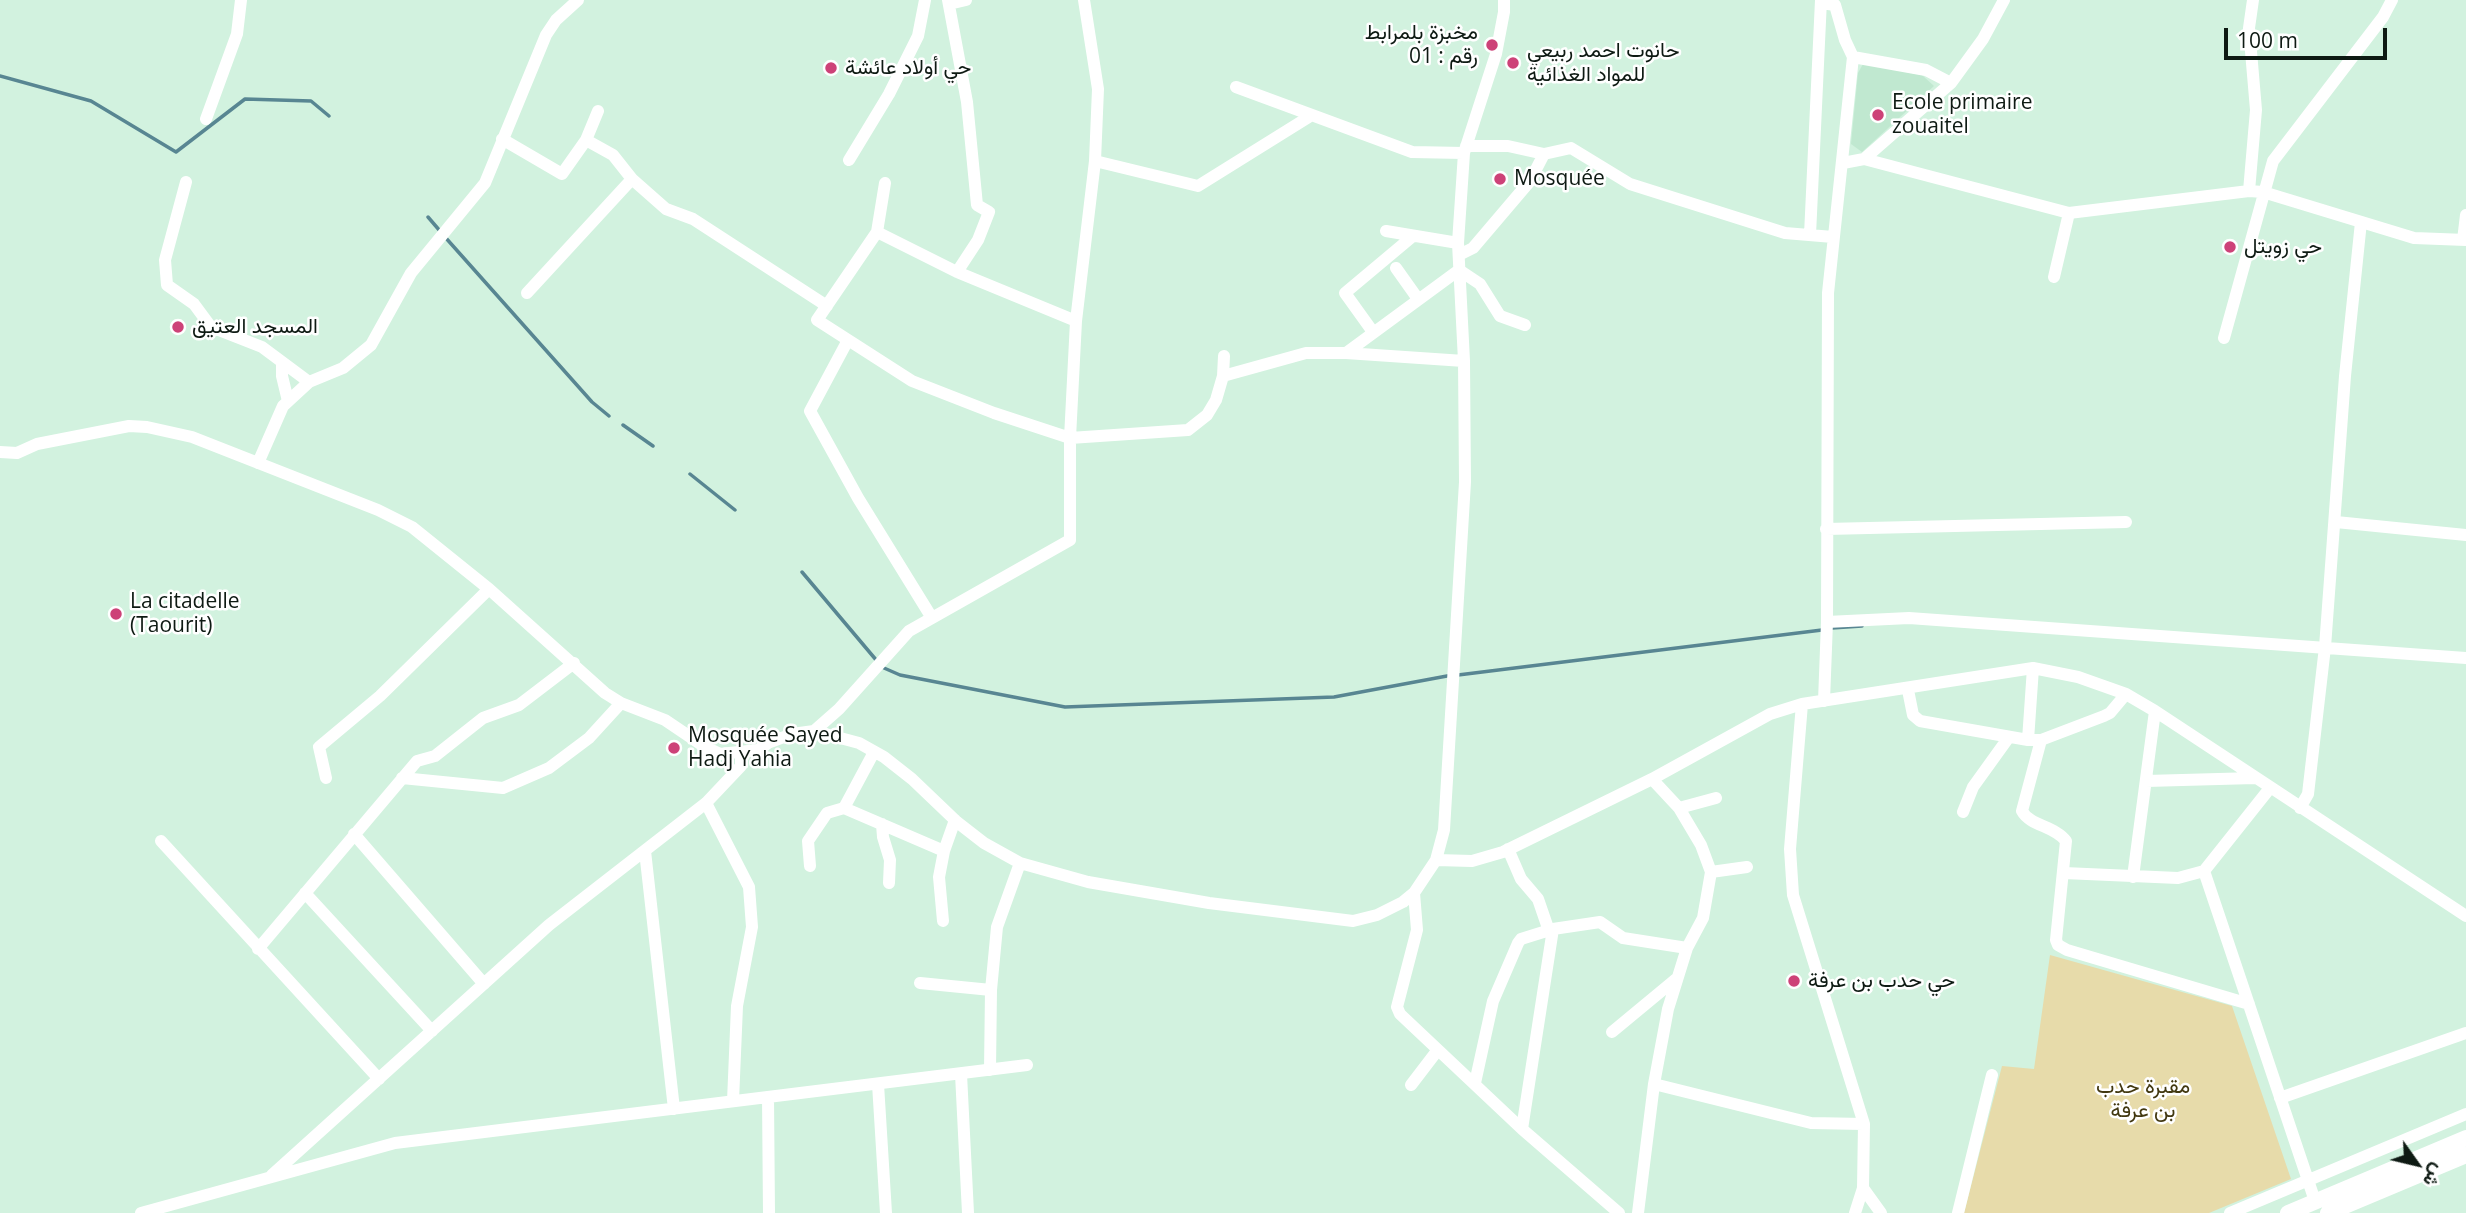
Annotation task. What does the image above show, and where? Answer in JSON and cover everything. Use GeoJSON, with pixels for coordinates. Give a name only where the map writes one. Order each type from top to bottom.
{"type":"FeatureCollection","features":[{"type":"Feature","properties":{"kind":"main road"},"geometry":{"type":"LineString","coordinates":[[2288,1213],[2466,1138]]}},
{"type":"Feature","properties":{"kind":"main road"},"geometry":{"type":"LineString","coordinates":[[2328,1213],[2466,1155]]}},
{"type":"Feature","properties":{"kind":"street"},"geometry":{"type":"LineString","coordinates":[[206,119],[237,34],[241,0]]}},
{"type":"Feature","properties":{"kind":"street"},"geometry":{"type":"LineString","coordinates":[[258,463],[273,425],[288,401],[309,383],[343,368],[371,345],[411,273],[485,183],[546,35],[556,20],[578,0]]}},
{"type":"Feature","properties":{"kind":"street"},"geometry":{"type":"LineString","coordinates":[[849,160],[889,94],[918,36],[925,0]]}},
{"type":"Feature","properties":{"kind":"street"},"geometry":{"type":"LineString","coordinates":[[957,272],[978,240],[989,212],[977,205],[967,102],[948,2],[966,0]]}},
{"type":"Feature","properties":{"kind":"street"},"geometry":{"type":"LineString","coordinates":[[814,730],[839,709],[909,631],[1070,540],[1070,438],[1076,321],[1095,160],[1098,89],[1084,0]]}},
{"type":"Feature","properties":{"kind":"street"},"geometry":{"type":"LineString","coordinates":[[0,452],[17,453],[37,444],[129,426],[192,437],[379,510],[412,527],[489,589],[605,692],[621,703],[665,720],[720,754],[741,754],[758,750],[792,734],[814,730],[859,743],[874,752],[912,779],[955,820],[985,843],[1020,863],[1088,882],[1209,903],[1353,921],[1377,915],[1403,902],[1414,893],[1436,860],[1444,830],[1465,482],[1464,361],[1458,249],[1465,149],[1496,54],[1504,0]]}},
{"type":"Feature","properties":{"kind":"street"},"geometry":{"type":"LineString","coordinates":[[1864,159],[1951,83],[1983,39],[2004,0]]}},
{"type":"Feature","properties":{"kind":"street"},"geometry":{"type":"LineString","coordinates":[[2249,191],[2256,110],[2249,28],[2253,0]]}},
{"type":"Feature","properties":{"kind":"street"},"geometry":{"type":"LineString","coordinates":[[2224,338],[2273,161],[2384,17],[2392,0]]}},
{"type":"Feature","properties":{"kind":"street"},"geometry":{"type":"LineString","coordinates":[[1810,235],[1821,2],[1835,5],[1853,57],[1828,292],[1828,622],[1824,701]]}},
{"type":"Feature","properties":{"kind":"street"},"geometry":{"type":"LineString","coordinates":[[1853,57],[1926,70],[1951,83]]}},
{"type":"Feature","properties":{"kind":"street"},"geometry":{"type":"LineString","coordinates":[[1236,87],[1412,152],[1508,146],[1544,154],[1571,148],[1630,184],[1786,233],[1833,237]]}},
{"type":"Feature","properties":{"kind":"street"},"geometry":{"type":"LineString","coordinates":[[502,139],[562,174],[586,140],[598,111]]}},
{"type":"Feature","properties":{"kind":"street"},"geometry":{"type":"LineString","coordinates":[[1095,160],[1198,186],[1312,115]]}},
{"type":"Feature","properties":{"kind":"street"},"geometry":{"type":"LineString","coordinates":[[586,140],[613,155],[632,179],[666,209],[693,219],[827,306]]}},
{"type":"Feature","properties":{"kind":"street"},"geometry":{"type":"LineString","coordinates":[[1386,231],[1458,249],[1473,248],[1530,181],[1544,154]]}},
{"type":"Feature","properties":{"kind":"street"},"geometry":{"type":"LineString","coordinates":[[1843,163],[1864,159],[2069,213],[2249,191],[2263,192],[2414,238],[2465,240],[2466,215]]}},
{"type":"Feature","properties":{"kind":"street"},"geometry":{"type":"LineString","coordinates":[[527,293],[632,179]]}},
{"type":"Feature","properties":{"kind":"street"},"geometry":{"type":"LineString","coordinates":[[186,182],[165,260],[167,285],[194,304],[211,327],[273,352],[282,363],[309,383]]}},
{"type":"Feature","properties":{"kind":"street"},"geometry":{"type":"LineString","coordinates":[[885,183],[877,232],[817,320],[912,382],[994,414],[1070,438],[1188,430],[1207,415],[1216,400],[1223,376],[1224,356]]}},
{"type":"Feature","properties":{"kind":"street"},"geometry":{"type":"LineString","coordinates":[[2054,277],[2069,213]]}},
{"type":"Feature","properties":{"kind":"street"},"geometry":{"type":"LineString","coordinates":[[2300,808],[2308,794],[2325,647],[2345,376],[2361,222]]}},
{"type":"Feature","properties":{"kind":"street"},"geometry":{"type":"LineString","coordinates":[[877,232],[957,272],[1076,321]]}},
{"type":"Feature","properties":{"kind":"street"},"geometry":{"type":"LineString","coordinates":[[1373,332],[1345,293],[1413,236]]}},
{"type":"Feature","properties":{"kind":"street"},"geometry":{"type":"LineString","coordinates":[[1396,268],[1418,299]]}},
{"type":"Feature","properties":{"kind":"street"},"geometry":{"type":"LineString","coordinates":[[1346,353],[1459,270]]}},
{"type":"Feature","properties":{"kind":"street"},"geometry":{"type":"LineString","coordinates":[[1459,270],[1480,284],[1500,316],[1525,325]]}},
{"type":"Feature","properties":{"kind":"street"},"geometry":{"type":"LineString","coordinates":[[848,340],[810,411],[858,498],[932,618]]}},
{"type":"Feature","properties":{"kind":"street"},"geometry":{"type":"LineString","coordinates":[[1223,376],[1306,353],[1464,361]]}},
{"type":"Feature","properties":{"kind":"street"},"geometry":{"type":"LineString","coordinates":[[282,363],[288,401]]}},
{"type":"Feature","properties":{"kind":"street"},"geometry":{"type":"LineString","coordinates":[[1826,529],[2126,522]]}},
{"type":"Feature","properties":{"kind":"street"},"geometry":{"type":"LineString","coordinates":[[2336,522],[2466,535]]}},
{"type":"Feature","properties":{"kind":"street"},"geometry":{"type":"LineString","coordinates":[[326,778],[319,747],[380,696],[489,589]]}},
{"type":"Feature","properties":{"kind":"street"},"geometry":{"type":"LineString","coordinates":[[1828,622],[1909,618],[2466,658]]}},
{"type":"Feature","properties":{"kind":"street"},"geometry":{"type":"LineString","coordinates":[[258,949],[417,761],[435,757],[483,718],[519,705],[574,663]]}},
{"type":"Feature","properties":{"kind":"street"},"geometry":{"type":"LineString","coordinates":[[1436,860],[1472,861],[1508,849],[1652,779],[1770,714],[1802,704],[1908,690],[2033,668],[2078,677],[2126,694],[2466,916]]}},
{"type":"Feature","properties":{"kind":"street"},"geometry":{"type":"LineString","coordinates":[[2033,668],[2035,740],[2022,811],[2026,817],[2063,837],[2066,847],[2056,940],[2062,948],[2249,1003]]}},
{"type":"Feature","properties":{"kind":"street"},"geometry":{"type":"LineString","coordinates":[[1908,690],[1915,719],[2035,740],[2110,713],[2126,694]]}},
{"type":"Feature","properties":{"kind":"street"},"geometry":{"type":"LineString","coordinates":[[402,778],[503,788],[549,768],[589,738],[621,703]]}},
{"type":"Feature","properties":{"kind":"street"},"geometry":{"type":"LineString","coordinates":[[1802,704],[1790,849],[1793,895],[1864,1124],[1863,1188],[1855,1213]]}},
{"type":"Feature","properties":{"kind":"street"},"geometry":{"type":"LineString","coordinates":[[2133,877],[2155,711]]}},
{"type":"Feature","properties":{"kind":"street"},"geometry":{"type":"LineString","coordinates":[[1963,813],[1973,787],[2008,737]]}},
{"type":"Feature","properties":{"kind":"street"},"geometry":{"type":"LineString","coordinates":[[844,808],[874,752]]}},
{"type":"Feature","properties":{"kind":"street"},"geometry":{"type":"LineString","coordinates":[[269,1178],[549,925],[706,803],[741,766],[741,754]]}},
{"type":"Feature","properties":{"kind":"street"},"geometry":{"type":"LineString","coordinates":[[2146,781],[2255,778]]}},
{"type":"Feature","properties":{"kind":"street"},"geometry":{"type":"LineString","coordinates":[[1637,1213],[1654,1084],[1668,1009],[1687,948],[1703,918],[1711,872],[1702,845],[1679,808],[1652,779]]}},
{"type":"Feature","properties":{"kind":"street"},"geometry":{"type":"LineString","coordinates":[[2064,873],[2178,878],[2204,871],[2270,788]]}},
{"type":"Feature","properties":{"kind":"street"},"geometry":{"type":"LineString","coordinates":[[1679,808],[1716,798]]}},
{"type":"Feature","properties":{"kind":"street"},"geometry":{"type":"LineString","coordinates":[[706,803],[749,887],[752,927],[737,1006],[733,1101]]}},
{"type":"Feature","properties":{"kind":"street"},"geometry":{"type":"LineString","coordinates":[[810,866],[808,841],[827,813],[844,808],[944,851]]}},
{"type":"Feature","properties":{"kind":"street"},"geometry":{"type":"LineString","coordinates":[[943,921],[939,877],[944,851],[955,820]]}},
{"type":"Feature","properties":{"kind":"street"},"geometry":{"type":"LineString","coordinates":[[882,824],[890,860],[889,883]]}},
{"type":"Feature","properties":{"kind":"street"},"geometry":{"type":"LineString","coordinates":[[354,834],[484,984]]}},
{"type":"Feature","properties":{"kind":"street"},"geometry":{"type":"LineString","coordinates":[[161,841],[379,1079]]}},
{"type":"Feature","properties":{"kind":"street"},"geometry":{"type":"LineString","coordinates":[[1508,849],[1521,879],[1538,899],[1551,930],[1522,1129]]}},
{"type":"Feature","properties":{"kind":"street"},"geometry":{"type":"LineString","coordinates":[[645,851],[674,1109]]}},
{"type":"Feature","properties":{"kind":"street"},"geometry":{"type":"LineString","coordinates":[[990,1070],[991,990],[997,928],[1020,863]]}},
{"type":"Feature","properties":{"kind":"street"},"geometry":{"type":"LineString","coordinates":[[1711,872],[1747,867]]}},
{"type":"Feature","properties":{"kind":"street"},"geometry":{"type":"LineString","coordinates":[[2204,871],[2315,1201]]}},
{"type":"Feature","properties":{"kind":"street"},"geometry":{"type":"LineString","coordinates":[[1414,893],[1417,930],[1397,1007],[1400,1014],[1522,1129],[1619,1213]]}},
{"type":"Feature","properties":{"kind":"street"},"geometry":{"type":"LineString","coordinates":[[304,894],[432,1031]]}},
{"type":"Feature","properties":{"kind":"street"},"geometry":{"type":"LineString","coordinates":[[1475,1083],[1493,1001],[1521,939],[1551,930],[1600,922],[1623,938],[1687,948]]}},
{"type":"Feature","properties":{"kind":"street"},"geometry":{"type":"LineString","coordinates":[[1612,1032],[1677,978]]}},
{"type":"Feature","properties":{"kind":"street"},"geometry":{"type":"LineString","coordinates":[[920,984],[991,990]]}},
{"type":"Feature","properties":{"kind":"street"},"geometry":{"type":"LineString","coordinates":[[2280,1098],[2466,1033]]}},
{"type":"Feature","properties":{"kind":"street"},"geometry":{"type":"LineString","coordinates":[[1410,1085],[1437,1051]]}},
{"type":"Feature","properties":{"kind":"street"},"geometry":{"type":"LineString","coordinates":[[141,1213],[395,1143],[1027,1065]]}},
{"type":"Feature","properties":{"kind":"street"},"geometry":{"type":"LineString","coordinates":[[961,1073],[968,1213]]}},
{"type":"Feature","properties":{"kind":"street"},"geometry":{"type":"LineString","coordinates":[[1958,1213],[1992,1075]]}},
{"type":"Feature","properties":{"kind":"street"},"geometry":{"type":"LineString","coordinates":[[877,1084],[886,1213]]}},
{"type":"Feature","properties":{"kind":"street"},"geometry":{"type":"LineString","coordinates":[[1654,1084],[1811,1122],[1864,1124]]}},
{"type":"Feature","properties":{"kind":"street"},"geometry":{"type":"LineString","coordinates":[[768,1097],[769,1213]]}},
{"type":"Feature","properties":{"kind":"street"},"geometry":{"type":"LineString","coordinates":[[2230,1213],[2466,1114]]}},
{"type":"Feature","properties":{"kind":"street"},"geometry":{"type":"LineString","coordinates":[[1863,1188],[1881,1213]]}},
{"type":"Feature","properties":{"kind":"shaded area","name":"Ecole primaire zouaitel"},"geometry":{"type":"Polygon","coordinates":[[[1863,64],[1922,75],[1934,86],[1862,152],[1851,144],[1858,73],[1863,64]]]}},
{"type":"Feature","properties":{"kind":"green space","name":"مقبرة حدب بن عرفة"},"geometry":{"type":"Polygon","coordinates":[[[2050,955],[2232,1006],[2291,1179],[2209,1213],[1964,1213],[2002,1066],[2034,1069],[2050,955]]]}},
{"type":"Feature","properties":{"kind":"waterway"},"geometry":{"type":"LineString","coordinates":[[0,76],[91,101],[176,152],[245,99],[311,101],[329,116]]}},
{"type":"Feature","properties":{"kind":"waterway"},"geometry":{"type":"LineString","coordinates":[[428,217],[440,231]]}},
{"type":"Feature","properties":{"kind":"waterway"},"geometry":{"type":"LineString","coordinates":[[445,237],[592,402],[609,416]]}},
{"type":"Feature","properties":{"kind":"waterway"},"geometry":{"type":"LineString","coordinates":[[623,425],[653,446]]}},
{"type":"Feature","properties":{"kind":"waterway"},"geometry":{"type":"LineString","coordinates":[[690,474],[735,510]]}},
{"type":"Feature","properties":{"kind":"waterway"},"geometry":{"type":"LineString","coordinates":[[802,572],[877,661]]}},
{"type":"Feature","properties":{"kind":"waterway"},"geometry":{"type":"LineString","coordinates":[[1832,628],[1862,626]]}},
{"type":"Feature","properties":{"kind":"waterway"},"geometry":{"type":"LineString","coordinates":[[1458,675],[1822,630]]}},
{"type":"Feature","properties":{"kind":"waterway"},"geometry":{"type":"LineString","coordinates":[[884,668],[900,675],[1065,707],[1334,697],[1447,676]]}},
{"type":"Feature","properties":{"kind":"place","name":"مخبزة بلمرابط رقم : 01"},"geometry":{"type":"Point","coordinates":[1492,45]}},
{"type":"Feature","properties":{"kind":"place","name":"حانوت احمد ربيعي للمواد الغذائية"},"geometry":{"type":"Point","coordinates":[1513,63]}},
{"type":"Feature","properties":{"kind":"place","name":"حي أولاد عائشة"},"geometry":{"type":"Point","coordinates":[831,68]}},
{"type":"Feature","properties":{"kind":"place","name":"Ecole primaire zouaitel"},"geometry":{"type":"Point","coordinates":[1878,115]}},
{"type":"Feature","properties":{"kind":"place","name":"Mosquée"},"geometry":{"type":"Point","coordinates":[1500,179]}},
{"type":"Feature","properties":{"kind":"place","name":"حي زويتل"},"geometry":{"type":"Point","coordinates":[2230,247]}},
{"type":"Feature","properties":{"kind":"place","name":"المسجد العتيق"},"geometry":{"type":"Point","coordinates":[178,327]}},
{"type":"Feature","properties":{"kind":"place","name":"La citadelle (Taourit)"},"geometry":{"type":"Point","coordinates":[116,614]}},
{"type":"Feature","properties":{"kind":"place","name":"Mosquée Sayed Hadj Yahia"},"geometry":{"type":"Point","coordinates":[674,748]}},
{"type":"Feature","properties":{"kind":"place","name":"حي حدب بن عرفة"},"geometry":{"type":"Point","coordinates":[1794,981]}}]}
